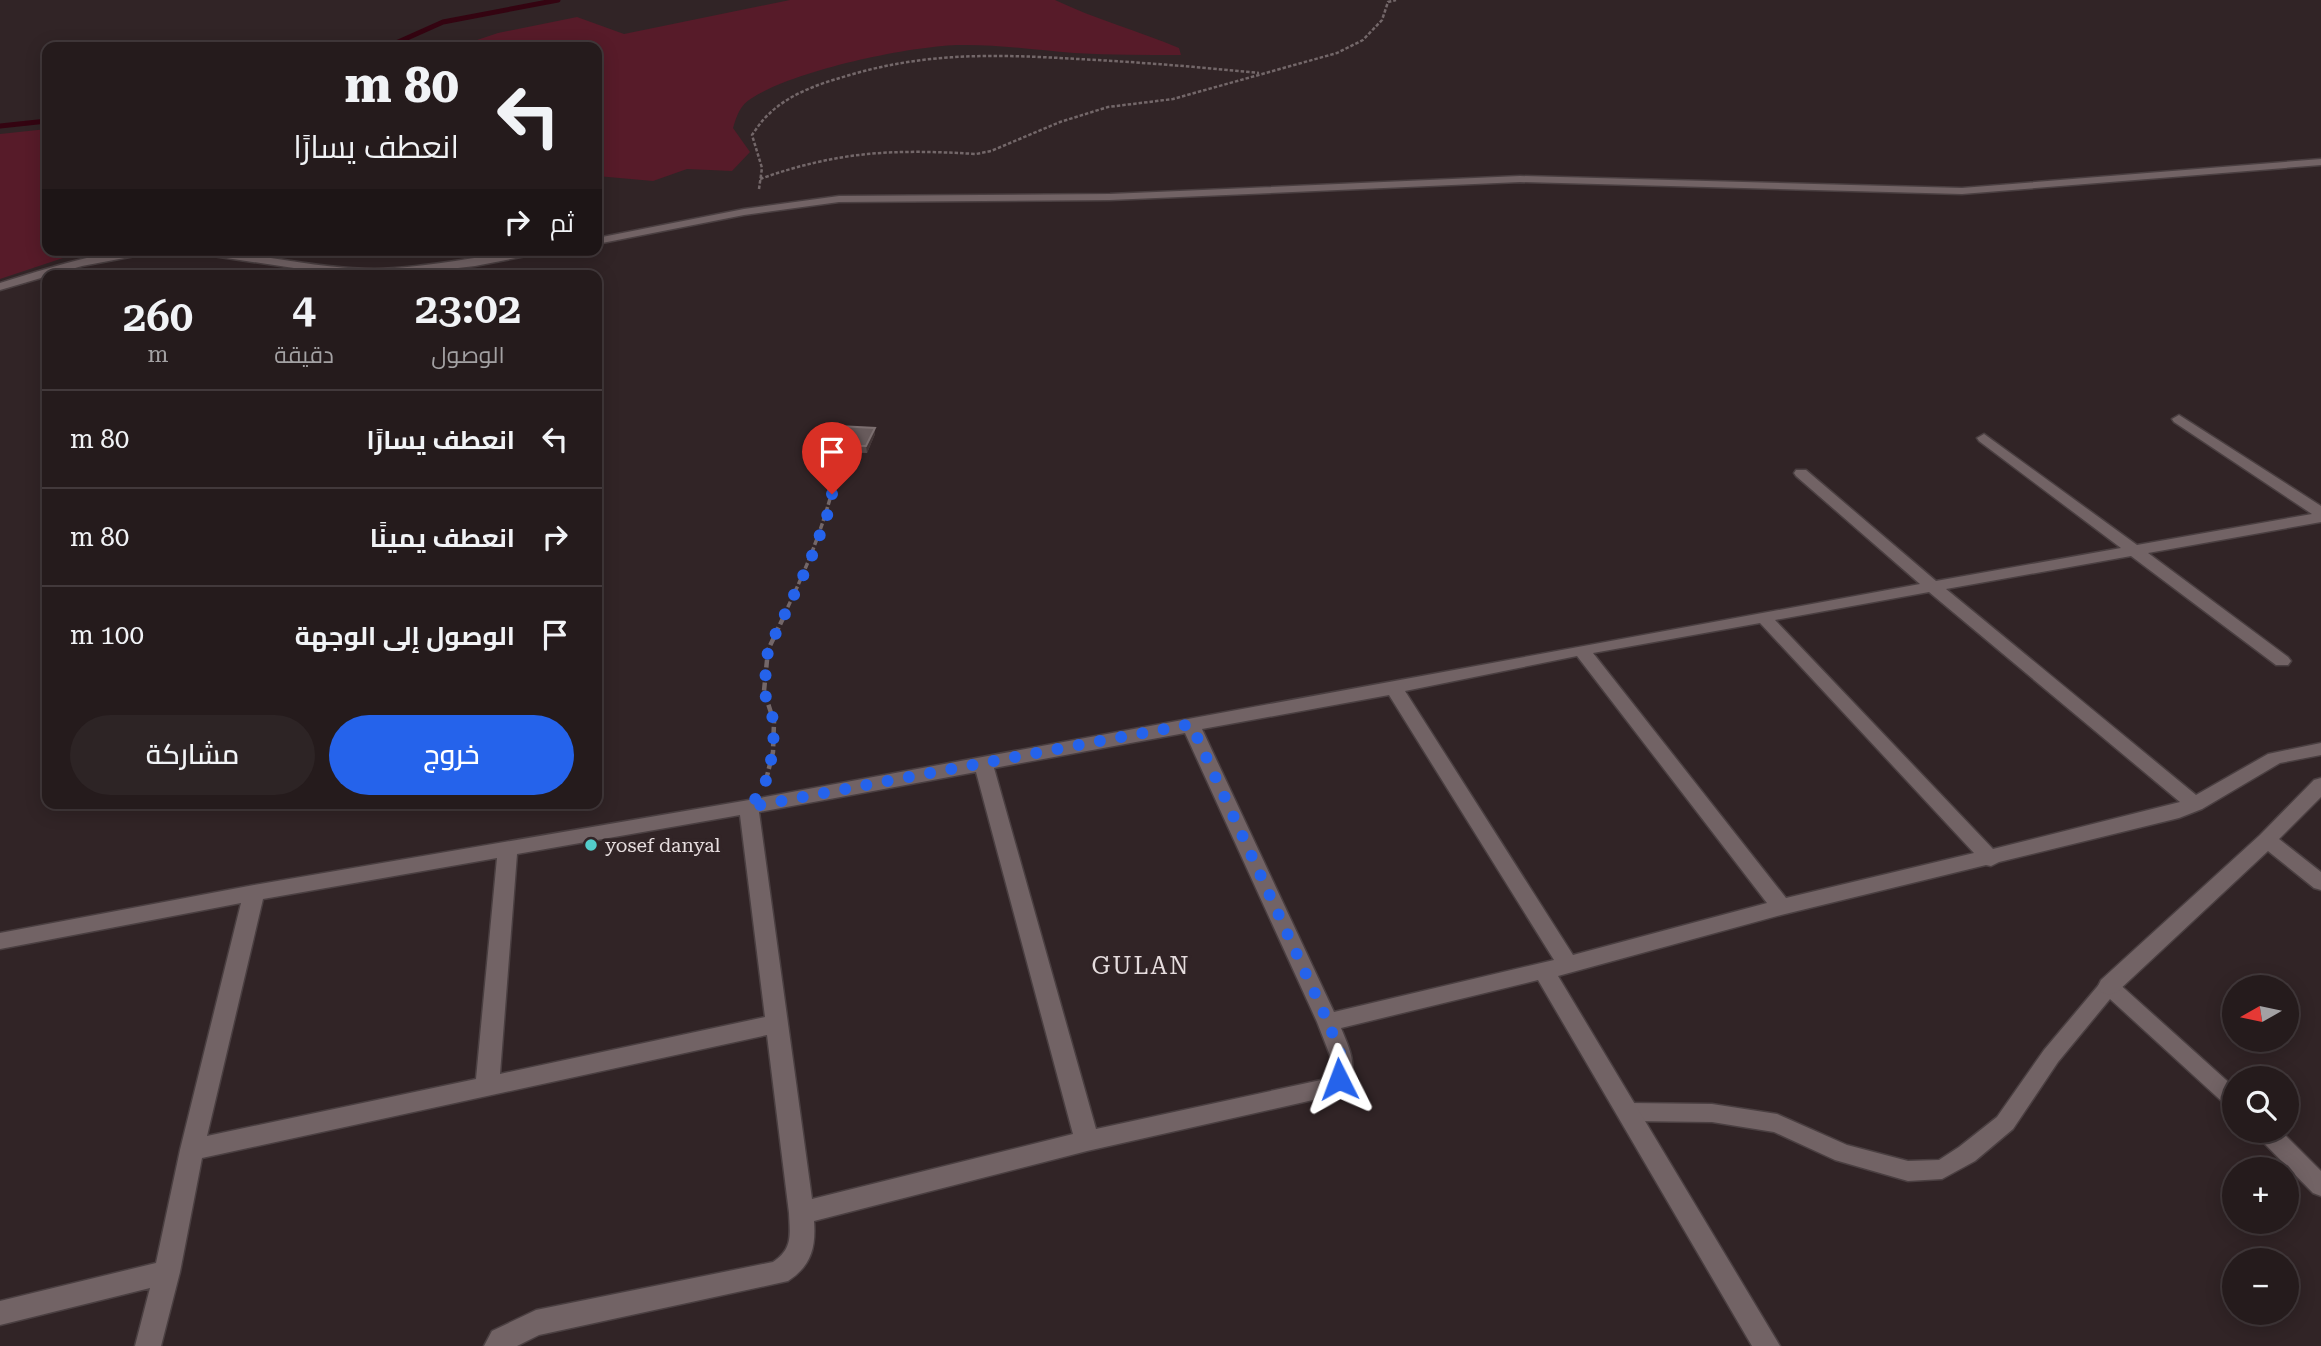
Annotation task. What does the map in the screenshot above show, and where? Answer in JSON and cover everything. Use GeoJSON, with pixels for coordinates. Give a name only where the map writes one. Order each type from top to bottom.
{"type":"FeatureCollection","features":[{"type":"Feature","properties":{"kind":"street"},"geometry":{"type":"LineString","coordinates":[[2179,419],[2321,515]]}},
{"type":"Feature","properties":{"kind":"street"},"geometry":{"type":"LineString","coordinates":[[1984,438],[2282,661]]}},
{"type":"Feature","properties":{"kind":"street"},"geometry":{"type":"LineString","coordinates":[[1801,473],[1934,588],[2194,804]]}},
{"type":"Feature","properties":{"kind":"street"},"geometry":{"type":"LineString","coordinates":[[0,941],[254,893],[749,807],[1394,688],[1581,650],[1765,619],[2321,515]]}},
{"type":"Feature","properties":{"kind":"street"},"geometry":{"type":"LineString","coordinates":[[1765,619],[1991,859]]}},
{"type":"Feature","properties":{"kind":"street"},"geometry":{"type":"LineString","coordinates":[[1581,650],[1781,907]]}},
{"type":"Feature","properties":{"kind":"street"},"geometry":{"type":"LineString","coordinates":[[1394,688],[1556,968],[1630,1112],[1767,1346]]}},
{"type":"Feature","properties":{"kind":"street"},"geometry":{"type":"LineString","coordinates":[[801,1213],[1087,1141],[1327,1088],[1339,1079],[1342,1058],[1328,1022],[1191,724]]}},
{"type":"Feature","properties":{"kind":"street"},"geometry":{"type":"LineString","coordinates":[[1328,1022],[1556,968],[1781,907],[1991,859],[2172,813],[2194,804],[2275,758],[2321,749]]}},
{"type":"Feature","properties":{"kind":"street"},"geometry":{"type":"LineString","coordinates":[[983,764],[1087,1141]]}},
{"type":"Feature","properties":{"kind":"street"},"geometry":{"type":"LineString","coordinates":[[2109,986],[2267,840],[2321,785]]}},
{"type":"Feature","properties":{"kind":"street"},"geometry":{"type":"LineString","coordinates":[[497,1346],[501,1340],[536,1323],[779,1273],[800,1256],[804,1244],[801,1213],[749,807]]}},
{"type":"Feature","properties":{"kind":"street"},"geometry":{"type":"LineString","coordinates":[[2267,840],[2321,883]]}},
{"type":"Feature","properties":{"kind":"street"},"geometry":{"type":"LineString","coordinates":[[487,1088],[508,848]]}},
{"type":"Feature","properties":{"kind":"street"},"geometry":{"type":"LineString","coordinates":[[148,1346],[254,893]]}},
{"type":"Feature","properties":{"kind":"street"},"geometry":{"type":"LineString","coordinates":[[192,1150],[776,1024]]}},
{"type":"Feature","properties":{"kind":"street"},"geometry":{"type":"LineString","coordinates":[[0,1313],[167,1272]]}},
{"type":"Feature","properties":{"kind":"lane"},"geometry":{"type":"LineString","coordinates":[[602,240],[755,211],[839,199],[1110,197],[1520,179],[1962,191],[2321,162]]}},
{"type":"Feature","properties":{"kind":"lane"},"geometry":{"type":"LineString","coordinates":[[54,270],[111,256]]}},
{"type":"Feature","properties":{"kind":"lane"},"geometry":{"type":"LineString","coordinates":[[235,256],[333,270]]}},
{"type":"Feature","properties":{"kind":"lane"},"geometry":{"type":"LineString","coordinates":[[421,270],[458,267],[519,256]]}},
{"type":"Feature","properties":{"kind":"lane"},"geometry":{"type":"LineString","coordinates":[[0,287],[42,274]]}},
{"type":"Feature","properties":{"kind":"lane"},"geometry":{"type":"LineString","coordinates":[[1630,1112],[1712,1113],[1777,1123],[1843,1153],[1908,1171],[1942,1169],[1967,1154],[2006,1123],[2052,1056],[2109,986],[2222,1089]]}},
{"type":"Feature","properties":{"kind":"lane"},"geometry":{"type":"LineString","coordinates":[[2278,1143],[2321,1186]]}},
{"type":"Feature","properties":{"kind":"path"},"geometry":{"type":"LineString","coordinates":[[761,179],[800,164],[864,151],[911,150],[976,154],[991,151],[1060,122],[1108,107],[1174,99],[1337,53],[1363,40],[1382,20],[1388,2],[1396,0]]}},
{"type":"Feature","properties":{"kind":"path"},"geometry":{"type":"LineString","coordinates":[[755,211],[762,168],[752,135],[760,119],[788,100],[820,85],[894,63],[965,54],[992,54],[1172,64],[1262,73]]}},
{"type":"Feature","properties":{"kind":"path"},"geometry":{"type":"LineString","coordinates":[[749,807],[764,788],[773,752],[774,722],[764,691],[768,650],[814,550],[827,516],[837,472]]}},
{"type":"Feature","properties":{"kind":"shaded area"},"geometry":{"type":"Polygon","coordinates":[[[790,0],[1055,0],[1179,48],[1181,55],[1087,54],[957,45],[881,55],[795,78],[752,98],[742,107],[733,128],[750,152],[732,171],[687,169],[653,181],[602,176],[602,42],[471,42],[498,33],[577,17],[624,34],[790,0]]]}},
{"type":"Feature","properties":{"kind":"shaded area"},"geometry":{"type":"Polygon","coordinates":[[[42,130],[42,256],[69,256],[0,279],[0,134],[42,130]]]}},
{"type":"Feature","properties":{"kind":"building"},"geometry":{"type":"Polygon","coordinates":[[[838,426],[875,428],[866,446],[829,445],[838,426]]]}},
{"type":"Feature","properties":{"kind":"waterway"},"geometry":{"type":"LineString","coordinates":[[398,42],[443,22],[558,0]]}},
{"type":"Feature","properties":{"kind":"waterway"},"geometry":{"type":"LineString","coordinates":[[0,126],[42,122]]}},
{"type":"Feature","properties":{"kind":"place","name":"yosef danyal"},"geometry":{"type":"Point","coordinates":[591,845]}},
{"type":"Feature","properties":{"kind":"district","name":"GULAN"},"geometry":{"type":"Point","coordinates":[1141,966]}},
{"type":"Feature","properties":{"kind":"route"},"geometry":{"type":"LineString","coordinates":[[832,494],[827,516],[810,561],[768,650],[764,691],[774,722],[773,752],[764,788],[749,807],[1191,724],[1328,1022],[1342,1058],[1339,1079]]}}]}
